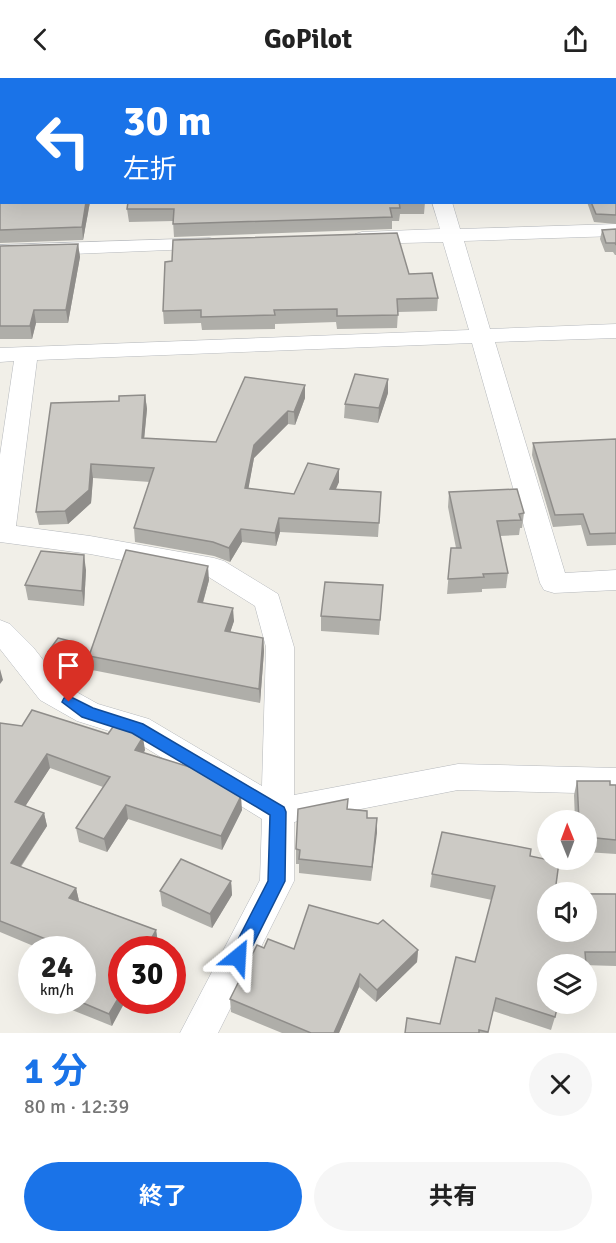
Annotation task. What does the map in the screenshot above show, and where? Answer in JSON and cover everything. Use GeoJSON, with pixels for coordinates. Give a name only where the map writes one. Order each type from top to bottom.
{"type":"FeatureCollection","features":[{"type":"Feature","properties":{"kind":"street"},"geometry":{"type":"LineString","coordinates":[[443,204],[479,336],[525,443],[554,583],[616,580]]}},
{"type":"Feature","properties":{"kind":"street"},"geometry":{"type":"LineString","coordinates":[[345,239],[616,230]]}},
{"type":"Feature","properties":{"kind":"street"},"geometry":{"type":"LineString","coordinates":[[0,251],[226,243]]}},
{"type":"Feature","properties":{"kind":"street"},"geometry":{"type":"LineString","coordinates":[[0,355],[616,331]]}},
{"type":"Feature","properties":{"kind":"street"},"geometry":{"type":"LineString","coordinates":[[26,354],[1,533],[90,545],[214,568],[268,601],[280,647],[277,881],[199,1033]]}},
{"type":"Feature","properties":{"kind":"street"},"geometry":{"type":"LineString","coordinates":[[0,632],[23,655],[51,692],[88,713],[138,728],[278,812],[458,777],[616,781]]}},
{"type":"Feature","properties":{"kind":"building"},"geometry":{"type":"Polygon","coordinates":[[[0,204],[86,204],[82,227],[0,230],[0,204]]]}},
{"type":"Feature","properties":{"kind":"building"},"geometry":{"type":"Polygon","coordinates":[[[128,204],[399,204],[400,208],[390,208],[392,217],[173,224],[174,209],[127,209],[128,204]]]}},
{"type":"Feature","properties":{"kind":"building"},"geometry":{"type":"Polygon","coordinates":[[[592,204],[616,204],[616,215],[596,214],[592,204]]]}},
{"type":"Feature","properties":{"kind":"building"},"geometry":{"type":"Polygon","coordinates":[[[616,229],[616,245],[606,243],[602,230],[616,229]]]}},
{"type":"Feature","properties":{"kind":"building"},"geometry":{"type":"Polygon","coordinates":[[[397,233],[409,274],[432,273],[438,298],[397,299],[398,315],[337,316],[337,309],[274,310],[275,315],[201,317],[201,310],[163,311],[165,262],[172,261],[173,240],[397,233]]]}},
{"type":"Feature","properties":{"kind":"building"},"geometry":{"type":"Polygon","coordinates":[[[78,244],[66,310],[34,310],[30,326],[0,326],[0,246],[78,244]]]}},
{"type":"Feature","properties":{"kind":"building"},"geometry":{"type":"Polygon","coordinates":[[[355,374],[388,379],[379,408],[345,404],[355,374]]]}},
{"type":"Feature","properties":{"kind":"building"},"geometry":{"type":"Polygon","coordinates":[[[245,377],[305,385],[294,412],[288,411],[254,445],[245,488],[294,494],[308,463],[339,469],[330,489],[381,492],[379,523],[279,518],[275,533],[241,529],[229,548],[213,542],[134,528],[154,468],[91,464],[89,490],[65,511],[36,512],[51,403],[119,401],[119,396],[145,395],[142,438],[216,442],[245,377]]]}},
{"type":"Feature","properties":{"kind":"building"},"geometry":{"type":"Polygon","coordinates":[[[616,439],[616,533],[590,534],[583,514],[555,515],[533,443],[616,439]]]}},
{"type":"Feature","properties":{"kind":"building"},"geometry":{"type":"Polygon","coordinates":[[[517,489],[524,513],[519,514],[521,520],[497,521],[508,573],[448,579],[451,548],[461,548],[449,492],[517,489]]]}},
{"type":"Feature","properties":{"kind":"building"},"geometry":{"type":"Polygon","coordinates":[[[126,550],[208,566],[198,602],[233,608],[225,631],[263,638],[259,689],[89,656],[126,550]]]}},
{"type":"Feature","properties":{"kind":"building"},"geometry":{"type":"Polygon","coordinates":[[[41,551],[84,555],[82,591],[25,585],[41,551]]]}},
{"type":"Feature","properties":{"kind":"building"},"geometry":{"type":"Polygon","coordinates":[[[325,582],[383,585],[380,620],[321,616],[325,582]]]}},
{"type":"Feature","properties":{"kind":"building"},"geometry":{"type":"Polygon","coordinates":[[[58,638],[78,643],[76,667],[56,662],[48,652],[58,638]]]}},
{"type":"Feature","properties":{"kind":"building"},"geometry":{"type":"Polygon","coordinates":[[[32,710],[108,734],[115,724],[143,737],[135,750],[196,769],[241,796],[221,836],[126,805],[104,839],[76,828],[110,777],[47,754],[15,802],[44,813],[11,863],[76,888],[69,898],[156,930],[153,936],[108,936],[108,1014],[96,1008],[96,936],[38,936],[0,921],[0,723],[22,726],[32,710]]]}},
{"type":"Feature","properties":{"kind":"building"},"geometry":{"type":"Polygon","coordinates":[[[577,781],[610,781],[610,785],[616,785],[616,840],[597,838],[597,810],[578,810],[577,781]]]}},
{"type":"Feature","properties":{"kind":"building"},"geometry":{"type":"Polygon","coordinates":[[[348,799],[347,809],[367,811],[367,818],[377,818],[372,867],[299,859],[300,850],[296,849],[298,809],[348,799]]]}},
{"type":"Feature","properties":{"kind":"building"},"geometry":{"type":"Polygon","coordinates":[[[442,832],[531,849],[530,856],[537,857],[537,870],[558,870],[556,882],[537,882],[537,942],[597,942],[597,894],[616,894],[616,952],[537,954],[537,1011],[496,998],[488,1032],[479,1030],[479,1033],[405,1033],[407,1018],[440,1024],[456,957],[475,962],[495,886],[432,874],[442,832]]]}},
{"type":"Feature","properties":{"kind":"building"},"geometry":{"type":"Polygon","coordinates":[[[181,859],[231,881],[210,914],[160,891],[181,859]]]}},
{"type":"Feature","properties":{"kind":"building"},"geometry":{"type":"Polygon","coordinates":[[[309,905],[378,924],[383,920],[418,950],[377,990],[360,974],[334,1033],[311,1033],[230,999],[257,945],[264,948],[268,939],[294,949],[309,905]]]}},
{"type":"Feature","properties":{"kind":"route"},"geometry":{"type":"LineString","coordinates":[[69,702],[88,713],[138,728],[278,812],[277,881],[238,957]]}}]}
